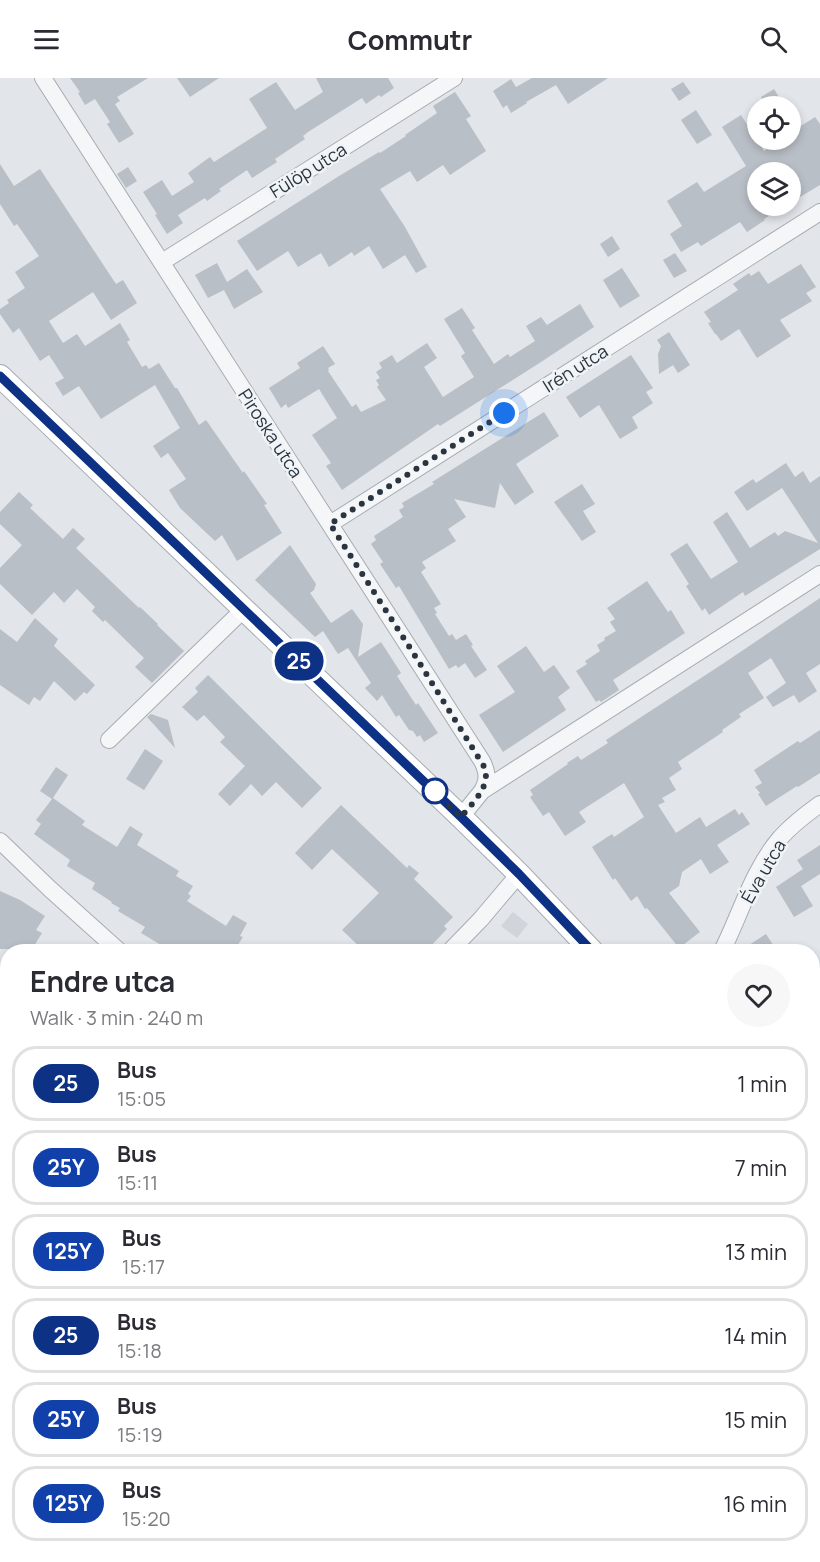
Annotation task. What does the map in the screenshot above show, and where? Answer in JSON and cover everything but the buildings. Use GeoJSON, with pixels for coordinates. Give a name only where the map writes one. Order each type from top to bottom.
{"type":"FeatureCollection","features":[{"type":"Feature","properties":{"kind":"street","name":"Piroska utca"},"geometry":{"type":"LineString","coordinates":[[43,78],[482,761],[487,778],[482,791]]}},
{"type":"Feature","properties":{"kind":"street","name":"Fülöp utca"},"geometry":{"type":"LineString","coordinates":[[162,262],[454,78]]}},
{"type":"Feature","properties":{"kind":"street","name":"Irén utca"},"geometry":{"type":"LineString","coordinates":[[330,524],[820,212]]}},
{"type":"Feature","properties":{"kind":"street"},"geometry":{"type":"LineString","coordinates":[[0,376],[461,817],[585,944]]}},
{"type":"Feature","properties":{"kind":"street"},"geometry":{"type":"LineString","coordinates":[[461,817],[482,791],[820,574]]}},
{"type":"Feature","properties":{"kind":"street"},"geometry":{"type":"LineString","coordinates":[[109,740],[244,609]]}},
{"type":"Feature","properties":{"kind":"street","name":"Éva utca"},"geometry":{"type":"LineString","coordinates":[[725,944],[759,870],[769,854],[789,829],[820,804]]}},
{"type":"Feature","properties":{"kind":"street"},"geometry":{"type":"LineString","coordinates":[[0,841],[111,944]]}},
{"type":"Feature","properties":{"kind":"street"},"geometry":{"type":"LineString","coordinates":[[457,944],[519,874]]}},
{"type":"Feature","properties":{"kind":"shaded area"},"geometry":{"type":"Polygon","coordinates":[[[513,912],[528,924],[517,938],[501,926],[513,912]]]}},
{"type":"Feature","properties":{"kind":"bus line","name":"25"},"geometry":{"type":"LineString","coordinates":[[0,376],[461,817],[585,944]]}},
{"type":"Feature","properties":{"kind":"route"},"geometry":{"type":"LineString","coordinates":[[435,791],[430,788],[461,817],[484,787],[487,778],[485,768],[330,524],[504,413]]}}]}
